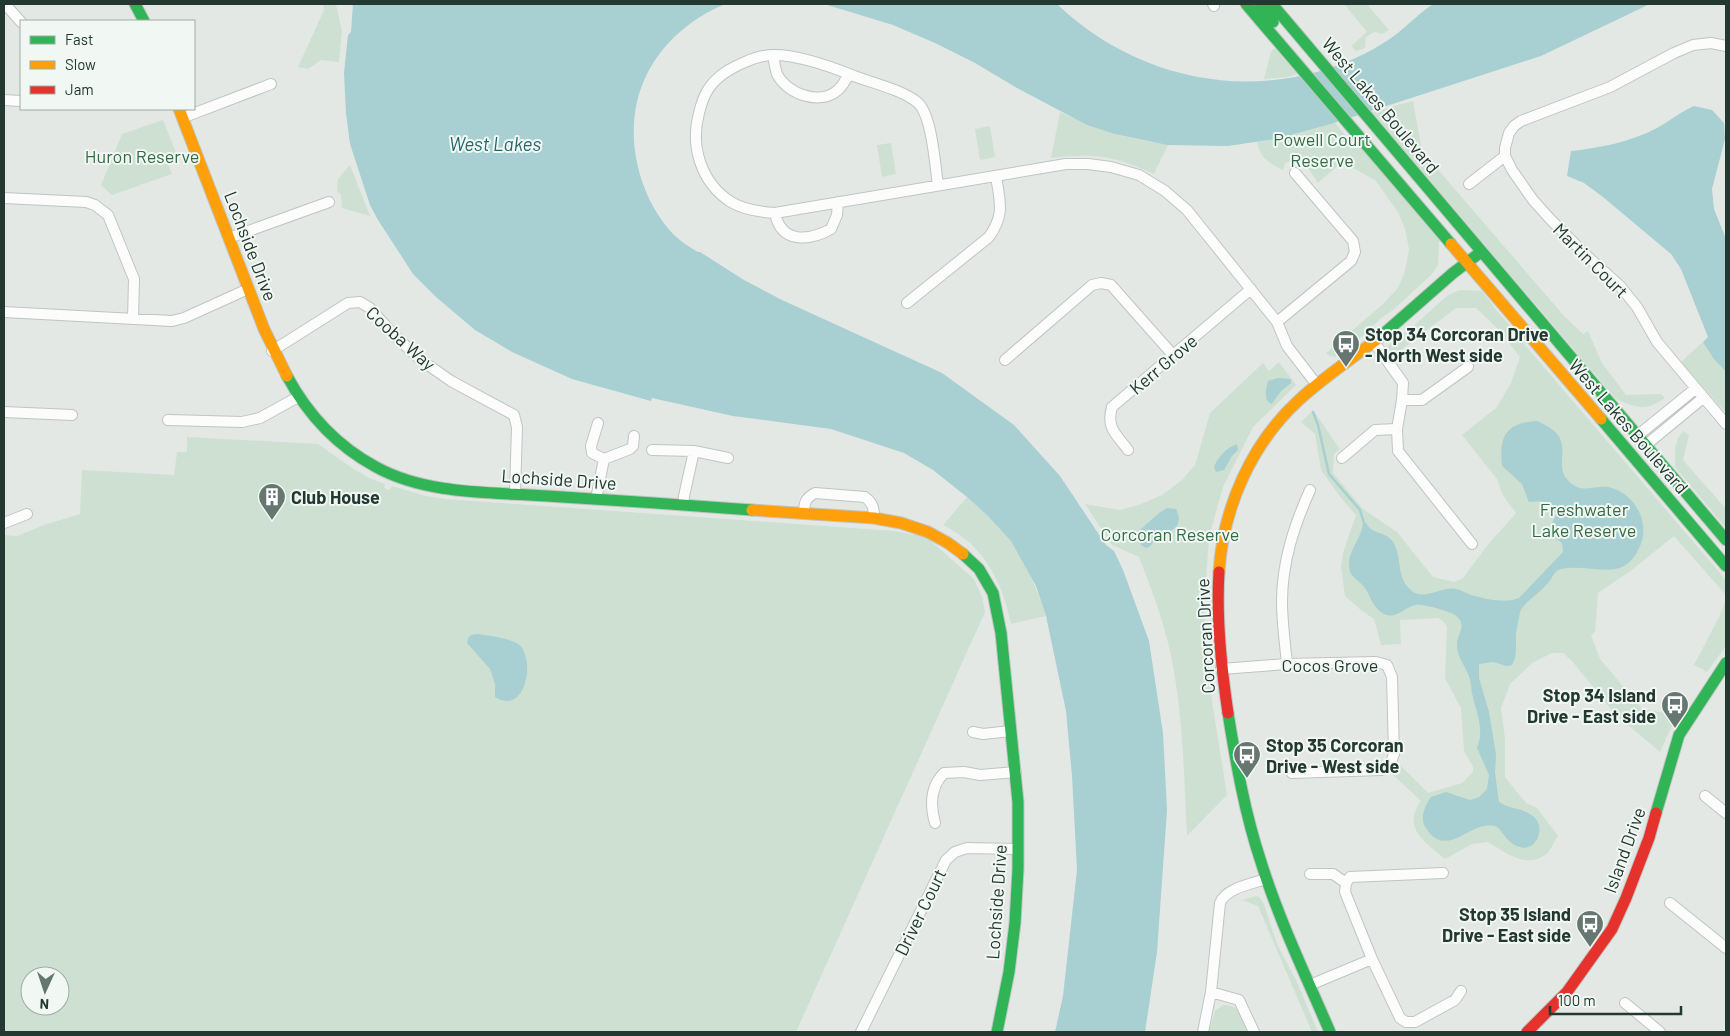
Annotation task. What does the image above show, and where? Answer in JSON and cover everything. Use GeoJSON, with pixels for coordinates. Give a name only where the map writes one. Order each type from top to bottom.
{"type":"FeatureCollection","features":[{"type":"Feature","properties":{"kind":"street"},"geometry":{"type":"LineString","coordinates":[[5,4],[20,21]]}},
{"type":"Feature","properties":{"kind":"street"},"geometry":{"type":"LineString","coordinates":[[135,4],[143,20]]}},
{"type":"Feature","properties":{"kind":"street","name":"West Lakes Boulevard"},"geometry":{"type":"LineString","coordinates":[[1246,4],[1726,566]]}},
{"type":"Feature","properties":{"kind":"street"},"geometry":{"type":"LineString","coordinates":[[1260,4],[1282,33],[1287,52]]}},
{"type":"Feature","properties":{"kind":"street","name":"West Lakes Boulevard"},"geometry":{"type":"LineString","coordinates":[[1276,5],[1378,131],[1726,540]]}},
{"type":"Feature","properties":{"kind":"street"},"geometry":{"type":"LineString","coordinates":[[1469,184],[1505,156],[1506,140],[1509,133],[1521,121],[1610,87],[1693,44],[1710,43],[1726,46]]}},
{"type":"Feature","properties":{"kind":"street"},"geometry":{"type":"LineString","coordinates":[[773,55],[776,72],[782,82],[803,96],[819,98],[836,91],[849,74]]}},
{"type":"Feature","properties":{"kind":"street"},"geometry":{"type":"LineString","coordinates":[[938,185],[928,119],[918,102],[849,74],[795,58],[773,55],[752,58],[732,67],[718,77],[708,90],[701,106],[696,123],[696,141],[698,158],[706,176],[718,192],[733,203],[750,210],[775,213],[1066,164],[1111,167],[1139,175],[1165,191],[1187,210],[1277,322],[1287,346],[1318,384]]}},
{"type":"Feature","properties":{"kind":"street"},"geometry":{"type":"LineString","coordinates":[[195,108],[271,84]]}},
{"type":"Feature","properties":{"kind":"street"},"geometry":{"type":"LineString","coordinates":[[4,100],[20,101]]}},
{"type":"Feature","properties":{"kind":"street","name":"Lochside Drive"},"geometry":{"type":"LineString","coordinates":[[181,113],[272,351],[298,397],[328,434],[347,449],[373,465],[416,483],[440,487],[515,494],[874,518],[901,523],[928,532],[969,559],[979,569],[993,593],[1001,633],[1018,802],[1018,869],[1015,923],[1009,972],[997,1032]]}},
{"type":"Feature","properties":{"kind":"street","name":"Martin Court"},"geometry":{"type":"LineString","coordinates":[[1505,156],[1522,185],[1550,219],[1620,286],[1658,342],[1695,389],[1726,424]]}},
{"type":"Feature","properties":{"kind":"street"},"geometry":{"type":"LineString","coordinates":[[1277,322],[1351,261],[1355,252],[1353,241],[1295,173]]}},
{"type":"Feature","properties":{"kind":"street"},"geometry":{"type":"LineString","coordinates":[[907,303],[988,237],[996,226],[1000,217],[1001,205],[996,176]]}},
{"type":"Feature","properties":{"kind":"street"},"geometry":{"type":"LineString","coordinates":[[4,198],[86,202],[103,210],[108,215],[134,279],[133,319]]}},
{"type":"Feature","properties":{"kind":"street"},"geometry":{"type":"LineString","coordinates":[[229,238],[329,202]]}},
{"type":"Feature","properties":{"kind":"street"},"geometry":{"type":"LineString","coordinates":[[775,213],[781,230],[786,234],[810,238],[831,228],[837,215],[838,202]]}},
{"type":"Feature","properties":{"kind":"street"},"geometry":{"type":"LineString","coordinates":[[1467,262],[1481,252]]}},
{"type":"Feature","properties":{"kind":"street","name":"Corcoran Drive"},"geometry":{"type":"LineString","coordinates":[[1330,1032],[1286,933],[1266,879],[1239,780],[1221,669],[1218,618],[1219,566],[1223,537],[1230,508],[1244,474],[1263,442],[1280,419],[1301,398],[1374,342],[1467,262]]}},
{"type":"Feature","properties":{"kind":"street"},"geometry":{"type":"LineString","coordinates":[[1005,360],[1092,285],[1101,283],[1111,285],[1173,355]]}},
{"type":"Feature","properties":{"kind":"street"},"geometry":{"type":"LineString","coordinates":[[4,312],[172,321],[184,318],[248,289]]}},
{"type":"Feature","properties":{"kind":"street","name":"Kerr Grove"},"geometry":{"type":"LineString","coordinates":[[1128,450],[1112,428],[1108,418],[1112,407],[1251,289]]}},
{"type":"Feature","properties":{"kind":"street","name":"Cooba Way"},"geometry":{"type":"LineString","coordinates":[[272,351],[348,303],[360,302],[370,308],[393,334],[422,360],[451,381],[514,415],[517,427],[515,494]]}},
{"type":"Feature","properties":{"kind":"street"},"geometry":{"type":"LineString","coordinates":[[1534,315],[1539,330],[1564,362],[1561,367],[1557,367]]}},
{"type":"Feature","properties":{"kind":"street"},"geometry":{"type":"LineString","coordinates":[[1374,342],[1404,383],[1397,429],[1398,452],[1472,544]]}},
{"type":"Feature","properties":{"kind":"street"},"geometry":{"type":"LineString","coordinates":[[1402,400],[1422,400],[1468,367]]}},
{"type":"Feature","properties":{"kind":"street"},"geometry":{"type":"LineString","coordinates":[[1632,454],[1637,436],[1695,389]]}},
{"type":"Feature","properties":{"kind":"street"},"geometry":{"type":"LineString","coordinates":[[168,420],[242,422],[260,418],[298,397]]}},
{"type":"Feature","properties":{"kind":"street"},"geometry":{"type":"LineString","coordinates":[[1632,454],[1646,445],[1703,398]]}},
{"type":"Feature","properties":{"kind":"street"},"geometry":{"type":"LineString","coordinates":[[4,412],[72,415]]}},
{"type":"Feature","properties":{"kind":"street"},"geometry":{"type":"LineString","coordinates":[[598,423],[591,446],[592,453],[604,459],[630,449],[633,446],[634,436]]}},
{"type":"Feature","properties":{"kind":"street"},"geometry":{"type":"LineString","coordinates":[[1342,458],[1375,430],[1397,429]]}},
{"type":"Feature","properties":{"kind":"street"},"geometry":{"type":"LineString","coordinates":[[652,450],[694,451],[728,458]]}},
{"type":"Feature","properties":{"kind":"street"},"geometry":{"type":"LineString","coordinates":[[684,505],[684,496],[694,451]]}},
{"type":"Feature","properties":{"kind":"street"},"geometry":{"type":"LineString","coordinates":[[596,499],[604,459]]}},
{"type":"Feature","properties":{"kind":"street"},"geometry":{"type":"LineString","coordinates":[[1287,664],[1282,602],[1284,576],[1292,534],[1310,490]]}},
{"type":"Feature","properties":{"kind":"street"},"geometry":{"type":"LineString","coordinates":[[804,513],[804,502],[815,493],[865,497],[874,508],[874,518]]}},
{"type":"Feature","properties":{"kind":"street"},"geometry":{"type":"LineString","coordinates":[[4,523],[27,514]]}},
{"type":"Feature","properties":{"kind":"street","name":"Cocos Grove"},"geometry":{"type":"LineString","coordinates":[[1221,669],[1287,664],[1376,662],[1388,665],[1392,677],[1394,754],[1390,765],[1381,770],[1292,773]]}},
{"type":"Feature","properties":{"kind":"street","name":"Island Drive"},"geometry":{"type":"LineString","coordinates":[[1527,1032],[1567,992],[1612,929],[1649,838],[1679,735],[1726,663]]}},
{"type":"Feature","properties":{"kind":"street"},"geometry":{"type":"LineString","coordinates":[[973,732],[983,734],[1011,731]]}},
{"type":"Feature","properties":{"kind":"street"},"geometry":{"type":"LineString","coordinates":[[935,823],[931,801],[937,780],[944,773],[964,772],[980,775],[1016,772]]}},
{"type":"Feature","properties":{"kind":"street"},"geometry":{"type":"LineString","coordinates":[[1705,796],[1726,813]]}},
{"type":"Feature","properties":{"kind":"street","name":"Driver Court"},"geometry":{"type":"LineString","coordinates":[[861,1032],[946,860],[955,852],[967,848],[1018,849]]}},
{"type":"Feature","properties":{"kind":"street"},"geometry":{"type":"LineString","coordinates":[[1443,873],[1350,877],[1346,883],[1345,892],[1372,959],[1400,1018],[1406,1022],[1416,1022],[1455,1000],[1461,990]]}},
{"type":"Feature","properties":{"kind":"street"},"geometry":{"type":"LineString","coordinates":[[1310,874],[1333,874],[1346,883]]}},
{"type":"Feature","properties":{"kind":"street"},"geometry":{"type":"LineString","coordinates":[[1203,1032],[1211,992],[1222,897],[1233,890],[1266,879]]}},
{"type":"Feature","properties":{"kind":"street"},"geometry":{"type":"LineString","coordinates":[[1670,903],[1726,948]]}},
{"type":"Feature","properties":{"kind":"street"},"geometry":{"type":"LineString","coordinates":[[1310,985],[1372,959]]}},
{"type":"Feature","properties":{"kind":"street"},"geometry":{"type":"LineString","coordinates":[[1211,992],[1239,1000],[1254,1032]]}},
{"type":"Feature","properties":{"kind":"street"},"geometry":{"type":"LineString","coordinates":[[1625,1003],[1660,1032]]}},
{"type":"Feature","properties":{"kind":"green space"},"geometry":{"type":"Polygon","coordinates":[[[323,4],[336,4],[342,31],[339,62],[321,60],[308,69],[298,67],[324,10],[323,4]]]}},
{"type":"Feature","properties":{"kind":"green space"},"geometry":{"type":"Polygon","coordinates":[[[1344,4],[1367,4],[1389,30],[1382,34],[1374,32],[1366,37],[1365,48],[1356,51],[1351,46],[1367,32],[1344,4]]]}},
{"type":"Feature","properties":{"kind":"green space"},"geometry":{"type":"Polygon","coordinates":[[[1275,48],[1297,74],[1288,77],[1264,79],[1271,52],[1275,48]]]}},
{"type":"Feature","properties":{"kind":"green space"},"geometry":{"type":"Polygon","coordinates":[[[1413,101],[1422,151],[1564,316],[1583,334],[1588,331],[1602,363],[1626,395],[1661,394],[1665,398],[1646,407],[1630,405],[1616,399],[1372,112],[1413,101]]]}},
{"type":"Feature","properties":{"kind":"green space"},"geometry":{"type":"Polygon","coordinates":[[[1060,112],[1112,133],[1168,145],[1154,174],[1127,163],[1104,157],[1051,158],[1060,112]]]}},
{"type":"Feature","properties":{"kind":"green space","name":"Huron Reserve"},"geometry":{"type":"Polygon","coordinates":[[[163,120],[179,160],[168,164],[172,174],[112,195],[101,185],[122,134],[163,120]]]}},
{"type":"Feature","properties":{"kind":"green space","name":"Powell Court Reserve"},"geometry":{"type":"Polygon","coordinates":[[[1335,123],[1357,149],[1360,147],[1439,240],[1438,265],[1431,275],[1364,335],[1335,357],[1326,353],[1383,304],[1398,288],[1405,271],[1409,249],[1405,229],[1398,212],[1375,180],[1342,162],[1318,183],[1306,165],[1297,160],[1285,163],[1283,170],[1269,162],[1260,152],[1257,142],[1276,139],[1335,123]]]}},
{"type":"Feature","properties":{"kind":"green space"},"geometry":{"type":"Polygon","coordinates":[[[990,126],[995,157],[980,160],[975,129],[990,126]]]}},
{"type":"Feature","properties":{"kind":"green space"},"geometry":{"type":"Polygon","coordinates":[[[891,143],[896,174],[882,177],[877,145],[891,143]]]}},
{"type":"Feature","properties":{"kind":"green space"},"geometry":{"type":"Polygon","coordinates":[[[350,165],[370,216],[342,208],[341,195],[337,191],[338,179],[350,165]]]}},
{"type":"Feature","properties":{"kind":"green space","name":"Freshwater Lake Reserve"},"geometry":{"type":"Polygon","coordinates":[[[1460,290],[1482,291],[1525,345],[1726,580],[1726,595],[1674,536],[1633,569],[1598,593],[1595,632],[1591,635],[1600,659],[1642,709],[1677,715],[1660,752],[1615,714],[1572,661],[1563,653],[1552,653],[1532,663],[1510,684],[1501,708],[1505,739],[1505,777],[1526,803],[1537,808],[1558,836],[1547,854],[1538,859],[1523,860],[1515,858],[1488,842],[1472,844],[1445,859],[1418,834],[1414,819],[1421,801],[1392,774],[1400,765],[1428,793],[1462,783],[1473,772],[1473,767],[1464,751],[1461,708],[1445,678],[1447,627],[1438,618],[1400,620],[1401,644],[1381,645],[1374,619],[1345,596],[1341,567],[1343,553],[1356,515],[1321,470],[1315,434],[1301,422],[1313,410],[1340,449],[1334,454],[1333,473],[1363,509],[1397,532],[1433,577],[1454,582],[1463,578],[1486,547],[1516,513],[1503,496],[1497,479],[1462,435],[1496,408],[1511,383],[1520,357],[1499,330],[1476,308],[1456,308],[1393,356],[1387,346],[1408,331],[1448,295],[1460,290]]]}},
{"type":"Feature","properties":{"kind":"green space"},"geometry":{"type":"Polygon","coordinates":[[[1703,342],[1713,358],[1726,372],[1726,413],[1681,362],[1703,342]]]}},
{"type":"Feature","properties":{"kind":"green space","name":"Corcoran Reserve"},"geometry":{"type":"Polygon","coordinates":[[[1279,362],[1296,385],[1253,427],[1223,487],[1209,537],[1204,606],[1212,701],[1227,795],[1187,836],[1178,697],[1170,651],[1160,615],[1139,557],[1112,545],[1085,504],[1120,510],[1162,495],[1182,480],[1195,465],[1210,413],[1263,363],[1269,371],[1279,362]]]}},
{"type":"Feature","properties":{"kind":"green space"},"geometry":{"type":"Polygon","coordinates":[[[1683,431],[1689,435],[1683,460],[1726,509],[1726,528],[1675,467],[1675,448],[1678,438],[1683,431]]]}},
{"type":"Feature","properties":{"kind":"green space"},"geometry":{"type":"Polygon","coordinates":[[[187,437],[318,444],[369,478],[385,484],[384,488],[389,490],[392,486],[426,496],[446,499],[894,531],[926,537],[974,579],[982,597],[985,612],[796,1032],[4,1032],[4,535],[17,536],[80,514],[82,470],[174,475],[177,452],[187,452],[187,437]]]}},
{"type":"Feature","properties":{"kind":"green space"},"geometry":{"type":"Polygon","coordinates":[[[967,497],[996,523],[1011,541],[1031,577],[1046,616],[1011,624],[1002,593],[989,566],[970,543],[943,525],[967,497]]]}},
{"type":"Feature","properties":{"kind":"green space"},"geometry":{"type":"Polygon","coordinates":[[[1726,600],[1726,646],[1707,672],[1694,665],[1726,600]]]}},
{"type":"Feature","properties":{"kind":"green space"},"geometry":{"type":"Polygon","coordinates":[[[1256,896],[1264,904],[1277,944],[1297,982],[1318,1032],[1312,1032],[1258,906],[1242,900],[1256,896]]]}},
{"type":"Feature","properties":{"kind":"green space"},"geometry":{"type":"Polygon","coordinates":[[[1223,1005],[1234,1007],[1238,1010],[1248,1032],[1209,1032],[1215,1011],[1223,1005]]]}},
{"type":"Feature","properties":{"kind":"water","name":"West Lakes"},"geometry":{"type":"Polygon","coordinates":[[[353,4],[725,4],[701,16],[670,41],[654,62],[639,94],[634,136],[636,158],[641,179],[649,199],[660,217],[673,234],[682,241],[744,280],[782,300],[942,373],[1014,425],[1060,476],[1106,545],[1114,551],[1123,570],[1149,641],[1163,733],[1167,810],[1157,952],[1145,1032],[1055,1032],[1063,996],[1077,870],[1072,776],[1066,711],[1046,616],[1036,586],[1011,541],[967,497],[933,470],[904,453],[831,429],[733,416],[652,398],[651,401],[572,379],[512,352],[475,330],[436,297],[413,274],[370,205],[350,144],[346,113],[344,73],[348,35],[351,32],[353,4]]]}},
{"type":"Feature","properties":{"kind":"water"},"geometry":{"type":"Polygon","coordinates":[[[824,4],[1057,4],[1090,31],[1125,52],[1163,68],[1203,78],[1243,81],[1284,79],[1325,70],[1378,47],[1435,4],[1650,4],[1541,56],[1331,124],[1276,139],[1228,146],[1167,145],[1115,134],[1087,125],[935,43],[893,25],[824,4]]]}},
{"type":"Feature","properties":{"kind":"water"},"geometry":{"type":"Polygon","coordinates":[[[1694,106],[1712,110],[1724,123],[1725,139],[1712,189],[1714,209],[1726,239],[1726,372],[1713,358],[1703,342],[1708,337],[1681,269],[1671,254],[1603,197],[1584,183],[1567,176],[1571,151],[1626,141],[1657,128],[1694,106]]]}},
{"type":"Feature","properties":{"kind":"water"},"geometry":{"type":"Polygon","coordinates":[[[1278,378],[1291,379],[1291,383],[1281,391],[1272,404],[1266,398],[1267,384],[1268,381],[1278,378]]]}},
{"type":"Feature","properties":{"kind":"water"},"geometry":{"type":"Polygon","coordinates":[[[1537,421],[1551,428],[1559,436],[1562,444],[1562,468],[1565,476],[1572,484],[1580,488],[1608,487],[1626,495],[1638,509],[1642,518],[1643,537],[1634,557],[1626,565],[1609,570],[1568,568],[1558,570],[1549,582],[1521,610],[1516,633],[1516,651],[1512,665],[1507,666],[1493,662],[1479,664],[1479,678],[1489,712],[1496,754],[1495,773],[1499,802],[1534,817],[1538,821],[1538,838],[1531,846],[1526,848],[1520,847],[1507,839],[1497,827],[1486,825],[1451,840],[1442,841],[1434,837],[1426,828],[1423,820],[1424,812],[1431,797],[1446,792],[1470,800],[1479,797],[1487,789],[1489,775],[1477,748],[1480,727],[1470,679],[1457,650],[1457,642],[1462,626],[1461,622],[1452,613],[1423,605],[1415,605],[1394,615],[1386,615],[1375,607],[1364,587],[1352,576],[1349,570],[1349,560],[1363,523],[1366,523],[1369,527],[1387,536],[1393,542],[1398,554],[1403,580],[1417,594],[1428,594],[1445,589],[1458,589],[1471,595],[1495,600],[1507,601],[1519,598],[1563,552],[1562,543],[1555,538],[1550,528],[1556,514],[1551,506],[1545,502],[1529,502],[1522,484],[1502,466],[1502,447],[1507,433],[1518,425],[1537,421]]]}},
{"type":"Feature","properties":{"kind":"water"},"geometry":{"type":"Polygon","coordinates":[[[1237,444],[1238,450],[1224,470],[1216,472],[1214,467],[1220,456],[1237,444]]]}},
{"type":"Feature","properties":{"kind":"water"},"geometry":{"type":"Polygon","coordinates":[[[1167,508],[1176,509],[1179,516],[1177,525],[1168,532],[1160,533],[1149,547],[1142,546],[1138,540],[1140,530],[1167,508]]]}},
{"type":"Feature","properties":{"kind":"water"},"geometry":{"type":"Polygon","coordinates":[[[476,634],[509,640],[518,644],[523,651],[527,671],[521,692],[515,699],[506,701],[495,697],[495,684],[490,669],[467,643],[471,635],[476,634]]]}},
{"type":"Feature","properties":{"kind":"waterway"},"geometry":{"type":"LineString","coordinates":[[1313,412],[1318,425],[1329,474],[1360,510],[1364,523]]}},
{"type":"Feature","properties":{"kind":"traffic: fast"},"geometry":{"type":"LineString","coordinates":[[135,4],[143,20]]}},
{"type":"Feature","properties":{"kind":"traffic: fast"},"geometry":{"type":"LineString","coordinates":[[1246,4],[1451,244]]}},
{"type":"Feature","properties":{"kind":"traffic: fast"},"geometry":{"type":"LineString","coordinates":[[1260,4],[1273,22]]}},
{"type":"Feature","properties":{"kind":"traffic: fast"},"geometry":{"type":"LineString","coordinates":[[1272,4],[1726,540]]}},
{"type":"Feature","properties":{"kind":"traffic: fast"},"geometry":{"type":"LineString","coordinates":[[1380,337],[1453,273],[1481,252]]}},
{"type":"Feature","properties":{"kind":"traffic: fast"},"geometry":{"type":"LineString","coordinates":[[287,376],[304,404],[336,439],[376,467],[416,483],[460,491],[752,510]]}},
{"type":"Feature","properties":{"kind":"traffic: fast"},"geometry":{"type":"LineString","coordinates":[[1601,419],[1726,566]]}},
{"type":"Feature","properties":{"kind":"traffic: fast"},"geometry":{"type":"LineString","coordinates":[[963,554],[979,569],[993,593],[1001,633],[1018,802],[1018,869],[1015,923],[1009,972],[997,1032]]}},
{"type":"Feature","properties":{"kind":"traffic: fast"},"geometry":{"type":"LineString","coordinates":[[1656,813],[1679,735],[1726,663]]}},
{"type":"Feature","properties":{"kind":"traffic: fast"},"geometry":{"type":"LineString","coordinates":[[1228,713],[1238,769],[1255,844],[1284,927],[1330,1032]]}},
{"type":"Feature","properties":{"kind":"traffic: slow"},"geometry":{"type":"LineString","coordinates":[[179,110],[264,329],[287,376]]}},
{"type":"Feature","properties":{"kind":"traffic: slow"},"geometry":{"type":"LineString","coordinates":[[1451,244],[1601,419]]}},
{"type":"Feature","properties":{"kind":"traffic: slow"},"geometry":{"type":"LineString","coordinates":[[1219,572],[1226,524],[1233,501],[1242,478],[1267,436],[1299,400],[1328,375],[1380,337]]}},
{"type":"Feature","properties":{"kind":"traffic: slow"},"geometry":{"type":"LineString","coordinates":[[752,510],[874,518],[901,523],[928,532],[963,554]]}},
{"type":"Feature","properties":{"kind":"traffic: jam"},"geometry":{"type":"LineString","coordinates":[[1219,572],[1220,642],[1228,713]]}},
{"type":"Feature","properties":{"kind":"traffic: jam"},"geometry":{"type":"LineString","coordinates":[[1527,1032],[1567,992],[1612,929],[1649,838],[1656,813]]}},
{"type":"Feature","properties":{"kind":"place","name":"Stop 34 Corcoran Drive - North West side"},"geometry":{"type":"Point","coordinates":[1346,368]}},
{"type":"Feature","properties":{"kind":"place","name":"Club House"},"geometry":{"type":"Point","coordinates":[272,521]}},
{"type":"Feature","properties":{"kind":"place","name":"Stop 34 Island Drive - East side"},"geometry":{"type":"Point","coordinates":[1675,729]}},
{"type":"Feature","properties":{"kind":"place","name":"Stop 35 Corcoran Drive - West side"},"geometry":{"type":"Point","coordinates":[1247,779]}},
{"type":"Feature","properties":{"kind":"place","name":"Stop 35 Island Drive - East side"},"geometry":{"type":"Point","coordinates":[1590,948]}}]}
